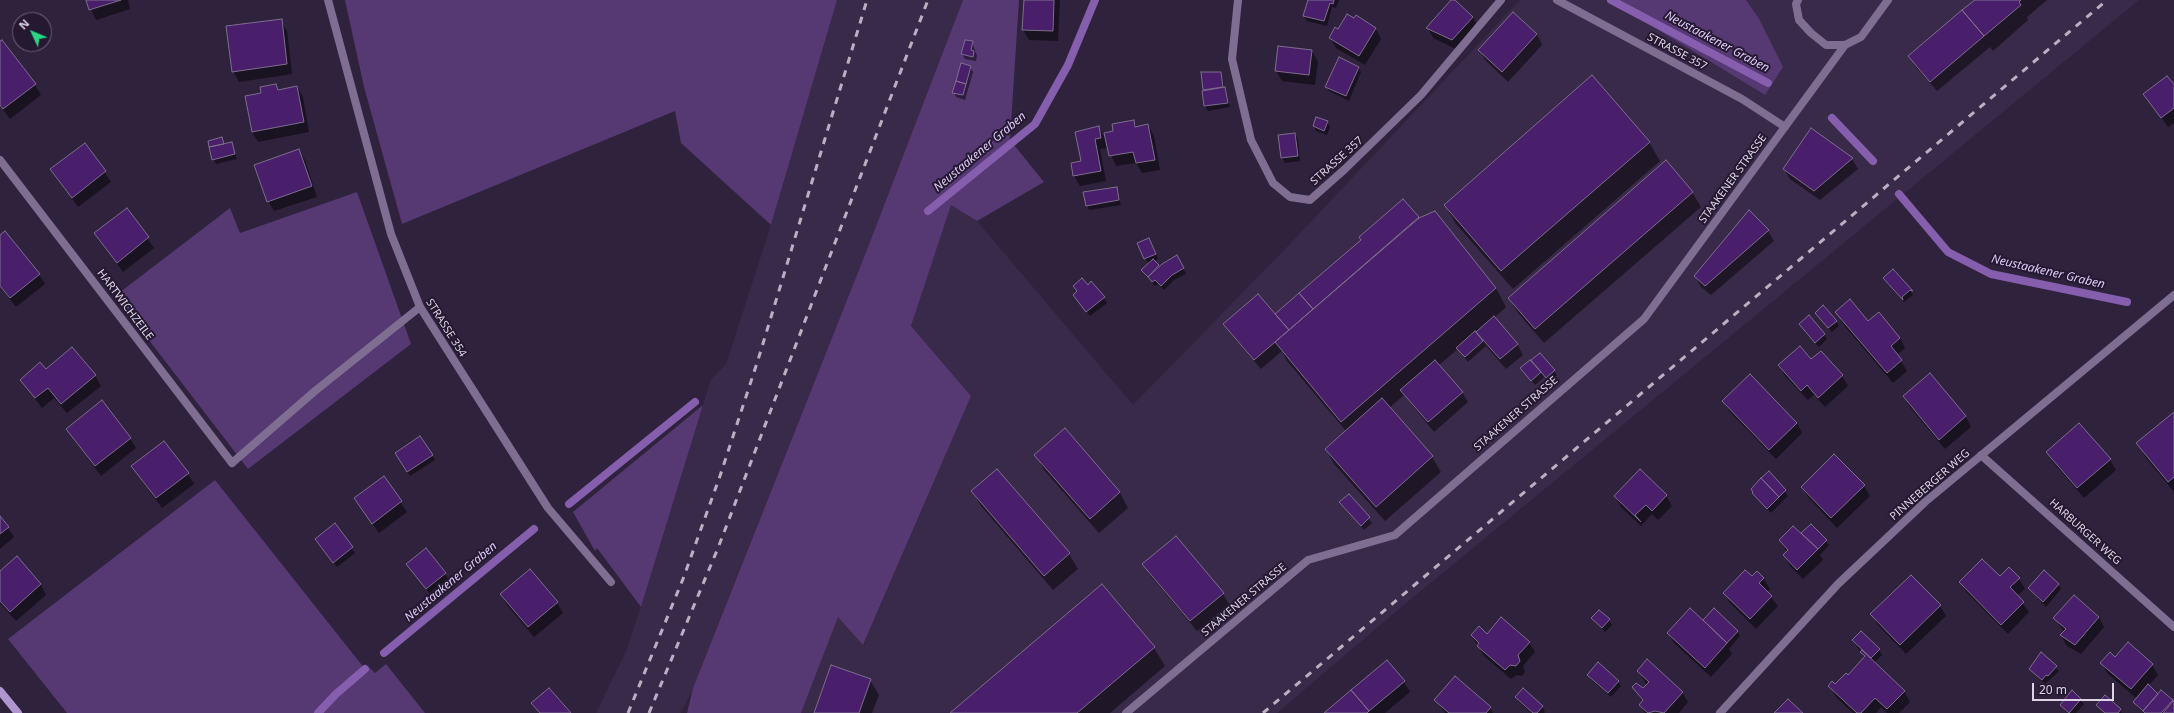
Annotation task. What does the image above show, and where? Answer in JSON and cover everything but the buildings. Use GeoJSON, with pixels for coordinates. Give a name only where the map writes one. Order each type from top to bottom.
{"type":"FeatureCollection","features":[{"type":"Feature","properties":{"kind":"street","name":"STRASSE 354"},"geometry":{"type":"LineString","coordinates":[[328,0],[391,234],[420,307],[548,508],[611,582]]}},
{"type":"Feature","properties":{"kind":"street","name":"STRASSE 357"},"geometry":{"type":"LineString","coordinates":[[1238,0],[1232,59],[1251,140],[1273,183],[1290,197],[1310,200],[1346,169],[1422,95],[1501,0]]}},
{"type":"Feature","properties":{"kind":"street","name":"STRASSE 357"},"geometry":{"type":"LineString","coordinates":[[1556,0],[1742,99],[1785,127]]}},
{"type":"Feature","properties":{"kind":"street"},"geometry":{"type":"LineString","coordinates":[[1798,0],[1796,4],[1798,20],[1811,33],[1826,45],[1845,45]]}},
{"type":"Feature","properties":{"kind":"street","name":"STAAKENER STRASSE"},"geometry":{"type":"LineString","coordinates":[[1126,713],[1308,560],[1395,535],[1644,318],[1845,45],[1861,37],[1888,0]]}},
{"type":"Feature","properties":{"kind":"street","name":"HARTWICHZEILE"},"geometry":{"type":"LineString","coordinates":[[0,160],[232,463],[315,391],[420,307]]}},
{"type":"Feature","properties":{"kind":"street","name":"PINNEBERGER WEG"},"geometry":{"type":"LineString","coordinates":[[1720,713],[1838,584],[1925,502],[2174,295]]}},
{"type":"Feature","properties":{"kind":"street","name":"HARBURGER WEG"},"geometry":{"type":"LineString","coordinates":[[1981,455],[2174,626]]}},
{"type":"Feature","properties":{"kind":"street"},"geometry":{"type":"LineString","coordinates":[[0,691],[18,713]]}},
{"type":"Feature","properties":{"kind":"shaded area"},"geometry":{"type":"Polygon","coordinates":[[[345,0],[837,0],[771,225],[681,143],[675,111],[402,224],[364,87],[345,0]]]}},
{"type":"Feature","properties":{"kind":"shaded area"},"geometry":{"type":"Polygon","coordinates":[[[837,0],[963,0],[868,247],[693,688],[681,713],[596,713],[627,649],[711,379],[726,364],[771,225],[837,0]]]}},
{"type":"Feature","properties":{"kind":"shaded area"},"geometry":{"type":"Polygon","coordinates":[[[963,0],[1019,0],[1010,140],[1044,182],[977,221],[951,205],[911,326],[971,396],[863,645],[838,617],[801,713],[687,713],[693,688],[868,247],[963,0]]]}},
{"type":"Feature","properties":{"kind":"shaded area"},"geometry":{"type":"Polygon","coordinates":[[[1520,0],[1609,0],[1765,95],[1758,17],[1746,0],[2139,0],[1399,609],[1277,713],[801,713],[838,616],[864,644],[971,396],[911,326],[951,204],[977,221],[1133,405],[1288,246],[1520,0]]]}},
{"type":"Feature","properties":{"kind":"shaded area"},"geometry":{"type":"Polygon","coordinates":[[[1609,0],[1746,0],[1758,17],[1783,67],[1765,95],[1609,0]]]}},
{"type":"Feature","properties":{"kind":"shaded area"},"geometry":{"type":"Polygon","coordinates":[[[357,192],[411,344],[248,469],[115,296],[230,208],[240,233],[357,192]]]}},
{"type":"Feature","properties":{"kind":"shaded area"},"geometry":{"type":"Polygon","coordinates":[[[703,405],[641,607],[597,548],[595,551],[573,512],[703,405]]]}},
{"type":"Feature","properties":{"kind":"shaded area"},"geometry":{"type":"Polygon","coordinates":[[[215,480],[365,669],[368,666],[375,673],[386,664],[425,713],[67,713],[8,639],[215,480]]]}},
{"type":"Feature","properties":{"kind":"waterway","name":"Neustaakener Graben"},"geometry":{"type":"LineString","coordinates":[[928,211],[1035,124],[1068,65],[1095,0]]}},
{"type":"Feature","properties":{"kind":"waterway","name":"Neustaakener Graben"},"geometry":{"type":"LineString","coordinates":[[1611,0],[1768,83]]}},
{"type":"Feature","properties":{"kind":"waterway","name":"Neustaakener Graben"},"geometry":{"type":"LineString","coordinates":[[1832,118],[1873,161]]}},
{"type":"Feature","properties":{"kind":"waterway","name":"Neustaakener Graben"},"geometry":{"type":"LineString","coordinates":[[1899,194],[1948,252],[1991,274],[2127,302]]}},
{"type":"Feature","properties":{"kind":"waterway","name":"Neustaakener Graben"},"geometry":{"type":"LineString","coordinates":[[569,504],[695,402]]}},
{"type":"Feature","properties":{"kind":"waterway","name":"Neustaakener Graben"},"geometry":{"type":"LineString","coordinates":[[384,653],[534,529]]}},
{"type":"Feature","properties":{"kind":"waterway","name":"Neustaakener Graben"},"geometry":{"type":"LineString","coordinates":[[318,713],[336,694],[365,669]]}},
{"type":"Feature","properties":{"kind":"railway"},"geometry":{"type":"LineString","coordinates":[[628,713],[683,579],[720,476],[758,360],[867,0]]}},
{"type":"Feature","properties":{"kind":"railway"},"geometry":{"type":"LineString","coordinates":[[649,713],[718,548],[928,0]]}},
{"type":"Feature","properties":{"kind":"railway"},"geometry":{"type":"LineString","coordinates":[[1263,713],[2107,0]]}}]}
